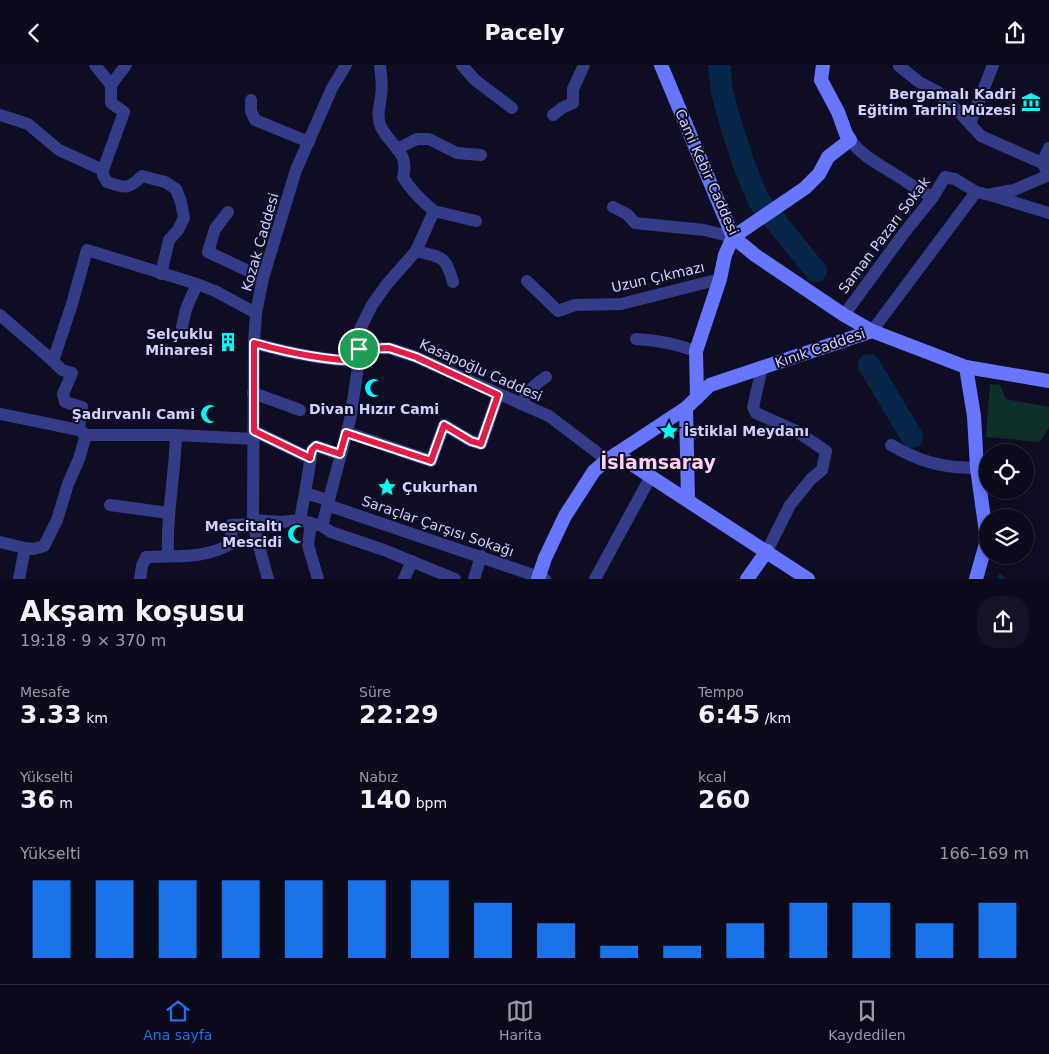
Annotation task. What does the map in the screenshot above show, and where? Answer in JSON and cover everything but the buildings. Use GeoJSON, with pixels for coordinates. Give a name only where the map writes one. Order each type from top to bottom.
{"type":"FeatureCollection","features":[{"type":"Feature","properties":{"kind":"main road","name":"Cami Kebir Caddesi"},"geometry":{"type":"LineString","coordinates":[[661,65],[739,234],[755,255],[844,315],[872,331]]}},
{"type":"Feature","properties":{"kind":"main road"},"geometry":{"type":"LineString","coordinates":[[697,398],[696,351],[720,279],[725,255],[739,234],[800,192],[819,174],[828,157],[850,140],[838,111],[821,80],[823,65]]}},
{"type":"Feature","properties":{"kind":"main road","name":"Kınık Caddesi"},"geometry":{"type":"LineString","coordinates":[[541,578],[545,558],[565,516],[594,471],[686,408],[710,385],[872,331],[966,367],[1049,381]]}},
{"type":"Feature","properties":{"kind":"main road"},"geometry":{"type":"LineString","coordinates":[[966,367],[974,416],[977,468],[987,540],[976,579]]}},
{"type":"Feature","properties":{"kind":"main road"},"geometry":{"type":"LineString","coordinates":[[686,408],[688,499]]}},
{"type":"Feature","properties":{"kind":"main road"},"geometry":{"type":"LineString","coordinates":[[612,457],[651,476],[688,499],[808,579]]}},
{"type":"Feature","properties":{"kind":"main road"},"geometry":{"type":"LineString","coordinates":[[747,579],[767,551]]}},
{"type":"Feature","properties":{"kind":"street"},"geometry":{"type":"LineString","coordinates":[[95,65],[111,85]]}},
{"type":"Feature","properties":{"kind":"street"},"geometry":{"type":"LineString","coordinates":[[126,65],[111,85],[111,103],[124,112],[103,170],[103,175],[107,182],[125,187],[132,186],[142,176],[165,182],[176,189],[184,218],[178,230],[169,240],[161,274]]}},
{"type":"Feature","properties":{"kind":"street"},"geometry":{"type":"LineString","coordinates":[[380,65],[382,95],[379,105],[379,118],[381,126],[404,158],[406,168],[404,177],[407,184],[434,211],[476,221]]}},
{"type":"Feature","properties":{"kind":"street"},"geometry":{"type":"LineString","coordinates":[[462,65],[475,80],[512,107]]}},
{"type":"Feature","properties":{"kind":"street"},"geometry":{"type":"LineString","coordinates":[[553,115],[573,103],[573,89],[584,65]]}},
{"type":"Feature","properties":{"kind":"street"},"geometry":{"type":"LineString","coordinates":[[970,124],[992,65]]}},
{"type":"Feature","properties":{"kind":"street","name":"Kozak Caddesi"},"geometry":{"type":"LineString","coordinates":[[268,579],[253,522],[254,343],[256,313],[263,277],[296,170],[332,88],[349,66]]}},
{"type":"Feature","properties":{"kind":"street"},"geometry":{"type":"LineString","coordinates":[[900,66],[919,82],[938,92],[959,111],[981,136],[1047,170]]}},
{"type":"Feature","properties":{"kind":"street"},"geometry":{"type":"LineString","coordinates":[[252,100],[251,111],[255,120],[309,142]]}},
{"type":"Feature","properties":{"kind":"street"},"geometry":{"type":"LineString","coordinates":[[0,115],[28,124],[59,150],[103,170]]}},
{"type":"Feature","properties":{"kind":"street"},"geometry":{"type":"LineString","coordinates":[[396,149],[417,139],[429,139],[456,153],[481,155]]}},
{"type":"Feature","properties":{"kind":"street"},"geometry":{"type":"LineString","coordinates":[[850,140],[858,151],[872,161],[896,175],[916,190],[933,197]]}},
{"type":"Feature","properties":{"kind":"street"},"geometry":{"type":"LineString","coordinates":[[1047,170],[1049,149]]}},
{"type":"Feature","properties":{"kind":"street"},"geometry":{"type":"LineString","coordinates":[[990,195],[1014,190],[1047,170]]}},
{"type":"Feature","properties":{"kind":"street","name":"Saman Pazarı Sokak"},"geometry":{"type":"LineString","coordinates":[[844,315],[933,197],[945,177],[955,179],[976,192]]}},
{"type":"Feature","properties":{"kind":"street"},"geometry":{"type":"LineString","coordinates":[[872,331],[976,192],[1049,213]]}},
{"type":"Feature","properties":{"kind":"street"},"geometry":{"type":"LineString","coordinates":[[613,207],[627,214],[635,223],[739,234]]}},
{"type":"Feature","properties":{"kind":"street"},"geometry":{"type":"LineString","coordinates":[[311,523],[327,502],[350,420],[359,355],[360,329],[372,305],[387,283],[416,251],[434,211]]}},
{"type":"Feature","properties":{"kind":"street"},"geometry":{"type":"LineString","coordinates":[[228,212],[215,229],[208,252],[263,277]]}},
{"type":"Feature","properties":{"kind":"street"},"geometry":{"type":"LineString","coordinates":[[53,361],[72,304],[86,250],[197,284],[215,291],[256,313]]}},
{"type":"Feature","properties":{"kind":"street"},"geometry":{"type":"LineString","coordinates":[[416,251],[441,258],[447,264],[453,282]]}},
{"type":"Feature","properties":{"kind":"street","name":"Uzun Çıkmazı"},"geometry":{"type":"LineString","coordinates":[[527,281],[558,311],[575,305],[621,304],[720,279]]}},
{"type":"Feature","properties":{"kind":"street"},"geometry":{"type":"LineString","coordinates":[[182,327],[186,309],[197,284]]}},
{"type":"Feature","properties":{"kind":"street"},"geometry":{"type":"LineString","coordinates":[[0,315],[62,370],[72,373],[63,394],[65,402],[82,407],[79,459],[68,484],[57,520],[44,546],[34,549],[0,542]]}},
{"type":"Feature","properties":{"kind":"street"},"geometry":{"type":"LineString","coordinates":[[636,339],[664,342],[696,351]]}},
{"type":"Feature","properties":{"kind":"street","name":"Kasapoğlu Caddesi"},"geometry":{"type":"LineString","coordinates":[[254,343],[285,352],[330,360],[389,348],[416,357],[549,416],[612,457]]}},
{"type":"Feature","properties":{"kind":"street"},"geometry":{"type":"LineString","coordinates":[[762,368],[753,407],[756,413],[796,431],[826,451],[822,469],[811,479],[790,505],[767,551]]}},
{"type":"Feature","properties":{"kind":"street"},"geometry":{"type":"LineString","coordinates":[[520,404],[528,391],[546,377]]}},
{"type":"Feature","properties":{"kind":"street"},"geometry":{"type":"LineString","coordinates":[[254,393],[300,410]]}},
{"type":"Feature","properties":{"kind":"street"},"geometry":{"type":"LineString","coordinates":[[346,433],[431,461],[444,425],[471,441],[481,444],[498,395]]}},
{"type":"Feature","properties":{"kind":"street"},"geometry":{"type":"LineString","coordinates":[[0,414],[82,433],[254,435],[310,458]]}},
{"type":"Feature","properties":{"kind":"street"},"geometry":{"type":"LineString","coordinates":[[168,556],[168,513],[176,457],[176,435]]}},
{"type":"Feature","properties":{"kind":"street"},"geometry":{"type":"LineString","coordinates":[[890,445],[913,458],[952,466],[977,468]]}},
{"type":"Feature","properties":{"kind":"street"},"geometry":{"type":"LineString","coordinates":[[318,579],[308,545],[311,523],[305,493],[310,458],[312,450],[316,446],[340,454]]}},
{"type":"Feature","properties":{"kind":"street"},"geometry":{"type":"LineString","coordinates":[[595,579],[651,476]]}},
{"type":"Feature","properties":{"kind":"street","name":"Saraçlar Çarşısı Sokağı"},"geometry":{"type":"LineString","coordinates":[[305,493],[541,578]]}},
{"type":"Feature","properties":{"kind":"street"},"geometry":{"type":"LineString","coordinates":[[110,505],[168,513]]}},
{"type":"Feature","properties":{"kind":"street"},"geometry":{"type":"LineString","coordinates":[[140,579],[146,557],[203,553],[224,547],[232,543],[231,525],[253,522],[311,523],[455,579]]}},
{"type":"Feature","properties":{"kind":"street"},"geometry":{"type":"LineString","coordinates":[[19,579],[25,548]]}},
{"type":"Feature","properties":{"kind":"street"},"geometry":{"type":"LineString","coordinates":[[474,579],[481,556]]}},
{"type":"Feature","properties":{"kind":"street"},"geometry":{"type":"LineString","coordinates":[[404,579],[412,561]]}},
{"type":"Feature","properties":{"kind":"green space"},"geometry":{"type":"Polygon","coordinates":[[[990,384],[1000,385],[1006,399],[1049,407],[1049,427],[1040,442],[986,437],[990,384]]]}},
{"type":"Feature","properties":{"kind":"waterway"},"geometry":{"type":"LineString","coordinates":[[719,65],[722,92],[732,128],[745,168],[759,201],[816,271]]}},
{"type":"Feature","properties":{"kind":"waterway"},"geometry":{"type":"LineString","coordinates":[[869,365],[912,437]]}},
{"type":"Feature","properties":{"kind":"waterway"},"geometry":{"type":"LineString","coordinates":[[1000,576],[1003,579]]}},
{"type":"Feature","properties":{"kind":"place","name":"Bergamalı Kadri Eğitim Tarihi Müzesi"},"geometry":{"type":"Point","coordinates":[1031,102]}},
{"type":"Feature","properties":{"kind":"place","name":"Selçuklu Minaresi"},"geometry":{"type":"Point","coordinates":[228,342]}},
{"type":"Feature","properties":{"kind":"place","name":"Divan Hızır Cami"},"geometry":{"type":"Point","coordinates":[374,388]}},
{"type":"Feature","properties":{"kind":"place","name":"Şadırvanlı Cami"},"geometry":{"type":"Point","coordinates":[210,414]}},
{"type":"Feature","properties":{"kind":"place","name":"İstiklal Meydanı"},"geometry":{"type":"Point","coordinates":[669,431]}},
{"type":"Feature","properties":{"kind":"place","name":"Çukurhan"},"geometry":{"type":"Point","coordinates":[387,487]}},
{"type":"Feature","properties":{"kind":"place","name":"Mescitaltı Mescidi"},"geometry":{"type":"Point","coordinates":[297,534]}},
{"type":"Feature","properties":{"kind":"district","name":"İslamsaray"},"geometry":{"type":"Point","coordinates":[658,462]}},
{"type":"Feature","properties":{"kind":"route"},"geometry":{"type":"LineString","coordinates":[[254,343],[285,352],[330,360],[359,361],[359,349],[373,347],[389,348],[416,357],[498,395],[481,444],[471,441],[444,425],[431,461],[346,433],[340,454],[316,446],[312,450],[310,458],[254,431],[254,343]]}}]}
